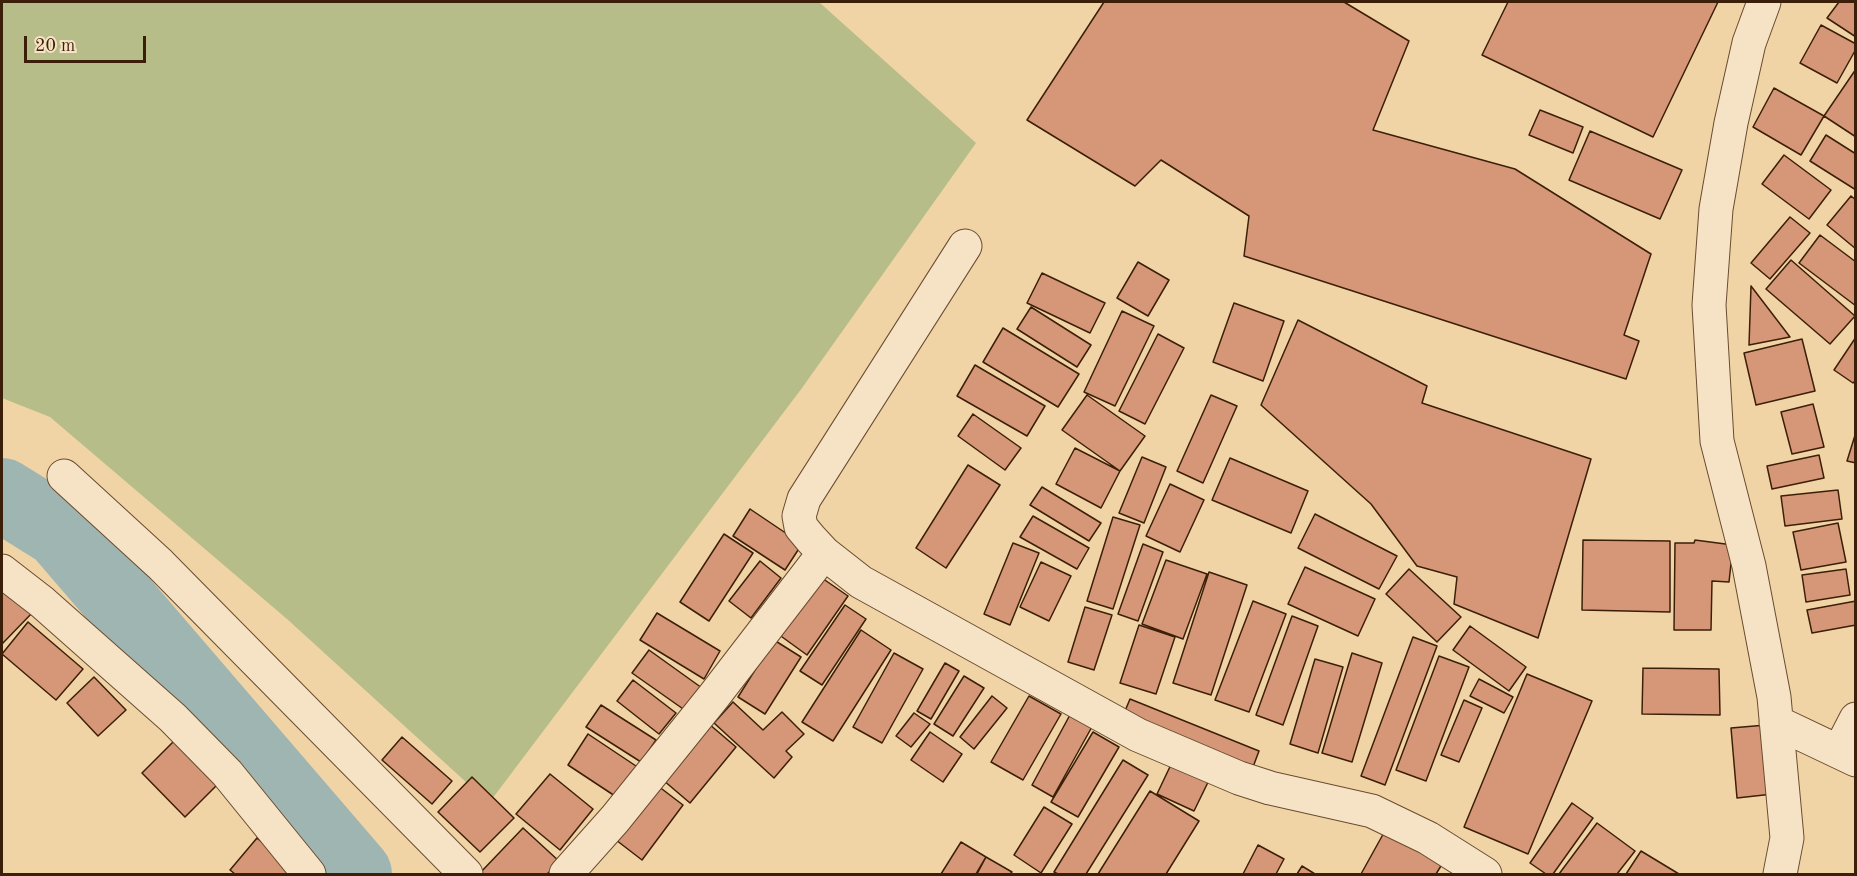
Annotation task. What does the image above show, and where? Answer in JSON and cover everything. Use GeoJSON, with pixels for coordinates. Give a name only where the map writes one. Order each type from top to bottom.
{"type":"FeatureCollection","features":[{"type":"Feature","properties":{"kind":"street"},"geometry":{"type":"LineString","coordinates":[[1764,2],[1749,43],[1731,123],[1716,209],[1709,305],[1717,441],[1749,566],[1774,697],[1787,838],[1780,874]]}},
{"type":"Feature","properties":{"kind":"street"},"geometry":{"type":"LineString","coordinates":[[965,246],[804,499],[799,516],[801,527],[824,553],[861,582],[1138,735],[1239,778],[1270,788],[1372,811],[1428,838],[1485,874]]}},
{"type":"Feature","properties":{"kind":"street"},"geometry":{"type":"LineString","coordinates":[[64,476],[160,564],[466,874]]}},
{"type":"Feature","properties":{"kind":"street"},"geometry":{"type":"LineString","coordinates":[[566,874],[615,819],[686,731],[824,553]]}},
{"type":"Feature","properties":{"kind":"street"},"geometry":{"type":"LineString","coordinates":[[2,571],[42,602],[173,717],[227,773],[309,874]]}},
{"type":"Feature","properties":{"kind":"street"},"geometry":{"type":"LineString","coordinates":[[1776,722],[1847,756],[1856,719]]}},
{"type":"Feature","properties":{"kind":"green space"},"geometry":{"type":"Polygon","coordinates":[[[2,2],[819,2],[976,143],[802,388],[489,803],[287,619],[50,417],[2,398],[2,2]]]}},
{"type":"Feature","properties":{"kind":"building"},"geometry":{"type":"Polygon","coordinates":[[[1104,2],[1344,2],[1409,41],[1373,130],[1515,169],[1651,254],[1624,335],[1639,341],[1626,379],[1244,256],[1249,216],[1161,160],[1135,186],[1027,120],[1104,2]]]}},
{"type":"Feature","properties":{"kind":"building"},"geometry":{"type":"Polygon","coordinates":[[[1508,2],[1718,2],[1653,137],[1482,55],[1508,2]]]}},
{"type":"Feature","properties":{"kind":"building"},"geometry":{"type":"Polygon","coordinates":[[[1839,2],[1856,2],[1856,37],[1827,18],[1839,2]]]}},
{"type":"Feature","properties":{"kind":"building"},"geometry":{"type":"Polygon","coordinates":[[[1821,25],[1856,44],[1856,49],[1837,83],[1800,63],[1821,25]]]}},
{"type":"Feature","properties":{"kind":"building"},"geometry":{"type":"Polygon","coordinates":[[[1856,69],[1856,137],[1824,116],[1856,69]]]}},
{"type":"Feature","properties":{"kind":"building"},"geometry":{"type":"Polygon","coordinates":[[[1774,88],[1824,116],[1801,155],[1753,127],[1774,88]]]}},
{"type":"Feature","properties":{"kind":"building"},"geometry":{"type":"Polygon","coordinates":[[[1540,110],[1583,127],[1573,153],[1529,135],[1540,110]]]}},
{"type":"Feature","properties":{"kind":"building"},"geometry":{"type":"Polygon","coordinates":[[[1590,131],[1682,170],[1660,219],[1569,180],[1590,131]]]}},
{"type":"Feature","properties":{"kind":"building"},"geometry":{"type":"Polygon","coordinates":[[[1826,135],[1856,154],[1856,190],[1810,161],[1826,135]]]}},
{"type":"Feature","properties":{"kind":"building"},"geometry":{"type":"Polygon","coordinates":[[[1784,155],[1831,190],[1809,219],[1762,184],[1784,155]]]}},
{"type":"Feature","properties":{"kind":"building"},"geometry":{"type":"Polygon","coordinates":[[[1851,196],[1856,200],[1856,249],[1827,225],[1851,196]]]}},
{"type":"Feature","properties":{"kind":"building"},"geometry":{"type":"Polygon","coordinates":[[[1790,217],[1810,233],[1770,279],[1751,263],[1790,217]]]}},
{"type":"Feature","properties":{"kind":"building"},"geometry":{"type":"Polygon","coordinates":[[[1820,235],[1856,262],[1856,306],[1799,263],[1820,235]]]}},
{"type":"Feature","properties":{"kind":"building"},"geometry":{"type":"Polygon","coordinates":[[[1791,260],[1855,316],[1830,344],[1766,289],[1791,260]]]}},
{"type":"Feature","properties":{"kind":"building"},"geometry":{"type":"Polygon","coordinates":[[[1138,262],[1169,280],[1148,316],[1117,298],[1138,262]]]}},
{"type":"Feature","properties":{"kind":"building"},"geometry":{"type":"Polygon","coordinates":[[[1042,273],[1105,303],[1090,333],[1027,303],[1042,273]]]}},
{"type":"Feature","properties":{"kind":"building"},"geometry":{"type":"Polygon","coordinates":[[[1751,286],[1790,337],[1749,345],[1751,286]]]}},
{"type":"Feature","properties":{"kind":"building"},"geometry":{"type":"Polygon","coordinates":[[[1234,303],[1284,321],[1263,381],[1213,362],[1234,303]]]}},
{"type":"Feature","properties":{"kind":"building"},"geometry":{"type":"Polygon","coordinates":[[[1031,307],[1091,345],[1077,367],[1017,329],[1031,307]]]}},
{"type":"Feature","properties":{"kind":"building"},"geometry":{"type":"Polygon","coordinates":[[[1122,311],[1154,326],[1115,406],[1084,392],[1122,311]]]}},
{"type":"Feature","properties":{"kind":"building"},"geometry":{"type":"Polygon","coordinates":[[[1298,320],[1427,386],[1422,403],[1591,459],[1538,638],[1454,604],[1457,577],[1417,566],[1371,504],[1261,405],[1298,320]]]}},
{"type":"Feature","properties":{"kind":"building"},"geometry":{"type":"Polygon","coordinates":[[[1003,328],[1079,374],[1058,407],[983,362],[1003,328]]]}},
{"type":"Feature","properties":{"kind":"building"},"geometry":{"type":"Polygon","coordinates":[[[1158,334],[1184,348],[1145,424],[1119,411],[1158,334]]]}},
{"type":"Feature","properties":{"kind":"building"},"geometry":{"type":"Polygon","coordinates":[[[1856,337],[1856,380],[1853,383],[1834,370],[1856,337]]]}},
{"type":"Feature","properties":{"kind":"building"},"geometry":{"type":"Polygon","coordinates":[[[1802,339],[1815,391],[1756,405],[1744,353],[1802,339]]]}},
{"type":"Feature","properties":{"kind":"building"},"geometry":{"type":"Polygon","coordinates":[[[975,365],[1045,406],[1027,436],[957,396],[975,365]]]}},
{"type":"Feature","properties":{"kind":"building"},"geometry":{"type":"Polygon","coordinates":[[[1087,395],[1145,436],[1120,471],[1062,430],[1087,395]]]}},
{"type":"Feature","properties":{"kind":"building"},"geometry":{"type":"Polygon","coordinates":[[[1211,395],[1237,406],[1203,483],[1177,471],[1211,395]]]}},
{"type":"Feature","properties":{"kind":"building"},"geometry":{"type":"Polygon","coordinates":[[[1813,404],[1824,447],[1792,454],[1781,412],[1813,404]]]}},
{"type":"Feature","properties":{"kind":"building"},"geometry":{"type":"Polygon","coordinates":[[[973,414],[1021,448],[1005,470],[958,436],[973,414]]]}},
{"type":"Feature","properties":{"kind":"building"},"geometry":{"type":"Polygon","coordinates":[[[1856,432],[1856,463],[1847,461],[1856,432]]]}},
{"type":"Feature","properties":{"kind":"building"},"geometry":{"type":"Polygon","coordinates":[[[1075,448],[1120,471],[1101,508],[1056,484],[1075,448]]]}},
{"type":"Feature","properties":{"kind":"building"},"geometry":{"type":"Polygon","coordinates":[[[1819,455],[1824,478],[1772,489],[1767,466],[1819,455]]]}},
{"type":"Feature","properties":{"kind":"building"},"geometry":{"type":"Polygon","coordinates":[[[1142,457],[1166,467],[1144,523],[1119,513],[1142,457]]]}},
{"type":"Feature","properties":{"kind":"building"},"geometry":{"type":"Polygon","coordinates":[[[1230,458],[1308,491],[1291,533],[1212,500],[1230,458]]]}},
{"type":"Feature","properties":{"kind":"building"},"geometry":{"type":"Polygon","coordinates":[[[968,465],[1000,485],[946,568],[916,548],[968,465]]]}},
{"type":"Feature","properties":{"kind":"building"},"geometry":{"type":"Polygon","coordinates":[[[1170,484],[1204,500],[1180,552],[1146,536],[1170,484]]]}},
{"type":"Feature","properties":{"kind":"building"},"geometry":{"type":"Polygon","coordinates":[[[1042,487],[1101,523],[1089,541],[1030,505],[1042,487]]]}},
{"type":"Feature","properties":{"kind":"building"},"geometry":{"type":"Polygon","coordinates":[[[1838,490],[1842,519],[1785,526],[1781,496],[1838,490]]]}},
{"type":"Feature","properties":{"kind":"building"},"geometry":{"type":"Polygon","coordinates":[[[750,509],[802,544],[785,570],[733,536],[750,509]]]}},
{"type":"Feature","properties":{"kind":"building"},"geometry":{"type":"Polygon","coordinates":[[[1315,514],[1397,556],[1379,589],[1298,548],[1315,514]]]}},
{"type":"Feature","properties":{"kind":"building"},"geometry":{"type":"Polygon","coordinates":[[[1033,516],[1089,548],[1077,569],[1020,537],[1033,516]]]}},
{"type":"Feature","properties":{"kind":"building"},"geometry":{"type":"Polygon","coordinates":[[[1113,517],[1140,525],[1113,609],[1087,601],[1113,517]]]}},
{"type":"Feature","properties":{"kind":"building"},"geometry":{"type":"Polygon","coordinates":[[[1838,523],[1846,562],[1801,570],[1793,532],[1838,523]]]}},
{"type":"Feature","properties":{"kind":"building"},"geometry":{"type":"Polygon","coordinates":[[[724,534],[753,553],[709,621],[680,602],[724,534]]]}},
{"type":"Feature","properties":{"kind":"building"},"geometry":{"type":"Polygon","coordinates":[[[1583,540],[1670,541],[1670,612],[1582,610],[1583,540]]]}},
{"type":"Feature","properties":{"kind":"building"},"geometry":{"type":"Polygon","coordinates":[[[1695,540],[1733,545],[1729,582],[1712,581],[1711,630],[1674,630],[1675,543],[1694,543],[1695,540]]]}},
{"type":"Feature","properties":{"kind":"building"},"geometry":{"type":"Polygon","coordinates":[[[1013,543],[1039,553],[1010,625],[984,614],[1013,543]]]}},
{"type":"Feature","properties":{"kind":"building"},"geometry":{"type":"Polygon","coordinates":[[[1143,544],[1163,552],[1138,621],[1118,614],[1143,544]]]}},
{"type":"Feature","properties":{"kind":"building"},"geometry":{"type":"Polygon","coordinates":[[[1166,560],[1207,574],[1183,639],[1142,624],[1166,560]]]}},
{"type":"Feature","properties":{"kind":"building"},"geometry":{"type":"Polygon","coordinates":[[[760,561],[781,578],[751,618],[729,601],[760,561]]]}},
{"type":"Feature","properties":{"kind":"building"},"geometry":{"type":"Polygon","coordinates":[[[1041,562],[1071,576],[1049,621],[1020,607],[1041,562]]]}},
{"type":"Feature","properties":{"kind":"building"},"geometry":{"type":"Polygon","coordinates":[[[1305,567],[1375,599],[1358,636],[1288,604],[1305,567]]]}},
{"type":"Feature","properties":{"kind":"building"},"geometry":{"type":"Polygon","coordinates":[[[1409,569],[1461,617],[1437,642],[1386,594],[1409,569]]]}},
{"type":"Feature","properties":{"kind":"building"},"geometry":{"type":"Polygon","coordinates":[[[1846,569],[1850,595],[1806,602],[1802,575],[1846,569]]]}},
{"type":"Feature","properties":{"kind":"building"},"geometry":{"type":"Polygon","coordinates":[[[1209,572],[1247,585],[1211,695],[1173,683],[1209,572]]]}},
{"type":"Feature","properties":{"kind":"building"},"geometry":{"type":"Polygon","coordinates":[[[819,576],[848,596],[807,655],[778,634],[819,576]]]}},
{"type":"Feature","properties":{"kind":"building"},"geometry":{"type":"Polygon","coordinates":[[[2,581],[33,612],[2,644],[2,581]]]}},
{"type":"Feature","properties":{"kind":"building"},"geometry":{"type":"Polygon","coordinates":[[[1253,601],[1286,614],[1249,712],[1215,700],[1253,601]]]}},
{"type":"Feature","properties":{"kind":"building"},"geometry":{"type":"Polygon","coordinates":[[[1856,601],[1856,625],[1812,633],[1807,610],[1856,601]]]}},
{"type":"Feature","properties":{"kind":"building"},"geometry":{"type":"Polygon","coordinates":[[[845,605],[866,619],[822,685],[800,671],[845,605]]]}},
{"type":"Feature","properties":{"kind":"building"},"geometry":{"type":"Polygon","coordinates":[[[1085,607],[1112,615],[1094,670],[1068,662],[1085,607]]]}},
{"type":"Feature","properties":{"kind":"building"},"geometry":{"type":"Polygon","coordinates":[[[657,613],[720,651],[704,679],[640,640],[657,613]]]}},
{"type":"Feature","properties":{"kind":"building"},"geometry":{"type":"Polygon","coordinates":[[[1292,616],[1318,626],[1283,725],[1256,715],[1292,616]]]}},
{"type":"Feature","properties":{"kind":"building"},"geometry":{"type":"Polygon","coordinates":[[[28,622],[83,669],[56,700],[2,654],[28,622]]]}},
{"type":"Feature","properties":{"kind":"building"},"geometry":{"type":"Polygon","coordinates":[[[1139,625],[1175,637],[1156,694],[1120,683],[1139,625]]]}},
{"type":"Feature","properties":{"kind":"building"},"geometry":{"type":"Polygon","coordinates":[[[1470,626],[1526,667],[1509,691],[1453,650],[1470,626]]]}},
{"type":"Feature","properties":{"kind":"building"},"geometry":{"type":"Polygon","coordinates":[[[861,630],[891,650],[833,741],[802,722],[861,630]]]}},
{"type":"Feature","properties":{"kind":"building"},"geometry":{"type":"Polygon","coordinates":[[[1413,637],[1437,646],[1385,785],[1361,776],[1413,637]]]}},
{"type":"Feature","properties":{"kind":"building"},"geometry":{"type":"Polygon","coordinates":[[[774,640],[801,657],[765,714],[738,697],[774,640]]]}},
{"type":"Feature","properties":{"kind":"building"},"geometry":{"type":"Polygon","coordinates":[[[649,650],[702,688],[686,711],[632,673],[649,650]]]}},
{"type":"Feature","properties":{"kind":"building"},"geometry":{"type":"Polygon","coordinates":[[[894,653],[923,669],[882,743],[853,727],[894,653]]]}},
{"type":"Feature","properties":{"kind":"building"},"geometry":{"type":"Polygon","coordinates":[[[1352,653],[1382,663],[1352,762],[1322,753],[1352,653]]]}},
{"type":"Feature","properties":{"kind":"building"},"geometry":{"type":"Polygon","coordinates":[[[1439,656],[1469,667],[1426,781],[1396,770],[1439,656]]]}},
{"type":"Feature","properties":{"kind":"building"},"geometry":{"type":"Polygon","coordinates":[[[1315,659],[1343,667],[1318,753],[1290,744],[1315,659]]]}},
{"type":"Feature","properties":{"kind":"building"},"geometry":{"type":"Polygon","coordinates":[[[945,663],[959,671],[931,719],[917,711],[945,663]]]}},
{"type":"Feature","properties":{"kind":"building"},"geometry":{"type":"Polygon","coordinates":[[[1643,668],[1719,669],[1720,715],[1642,714],[1643,668]]]}},
{"type":"Feature","properties":{"kind":"building"},"geometry":{"type":"Polygon","coordinates":[[[1527,674],[1592,701],[1528,854],[1464,827],[1527,674]]]}},
{"type":"Feature","properties":{"kind":"building"},"geometry":{"type":"Polygon","coordinates":[[[964,676],[984,688],[953,736],[934,724],[964,676]]]}},
{"type":"Feature","properties":{"kind":"building"},"geometry":{"type":"Polygon","coordinates":[[[94,677],[126,710],[98,736],[67,703],[94,677]]]}},
{"type":"Feature","properties":{"kind":"building"},"geometry":{"type":"Polygon","coordinates":[[[1479,679],[1513,697],[1504,713],[1470,696],[1479,679]]]}},
{"type":"Feature","properties":{"kind":"building"},"geometry":{"type":"Polygon","coordinates":[[[633,680],[676,713],[659,734],[617,701],[633,680]]]}},
{"type":"Feature","properties":{"kind":"building"},"geometry":{"type":"Polygon","coordinates":[[[992,696],[1007,708],[974,749],[960,737],[992,696]]]}},
{"type":"Feature","properties":{"kind":"building"},"geometry":{"type":"Polygon","coordinates":[[[1029,696],[1061,714],[1023,780],[991,762],[1029,696]]]}},
{"type":"Feature","properties":{"kind":"building"},"geometry":{"type":"Polygon","coordinates":[[[1130,699],[1259,751],[1250,775],[1120,723],[1130,699]]]}},
{"type":"Feature","properties":{"kind":"building"},"geometry":{"type":"Polygon","coordinates":[[[1464,700],[1482,708],[1459,762],[1441,755],[1464,700]]]}},
{"type":"Feature","properties":{"kind":"building"},"geometry":{"type":"Polygon","coordinates":[[[733,702],[763,730],[782,712],[804,734],[786,751],[792,757],[774,778],[714,723],[733,702]]]}},
{"type":"Feature","properties":{"kind":"building"},"geometry":{"type":"Polygon","coordinates":[[[601,705],[656,740],[641,762],[586,727],[601,705]]]}},
{"type":"Feature","properties":{"kind":"building"},"geometry":{"type":"Polygon","coordinates":[[[914,713],[930,724],[911,747],[896,736],[914,713]]]}},
{"type":"Feature","properties":{"kind":"building"},"geometry":{"type":"Polygon","coordinates":[[[1071,713],[1093,725],[1053,797],[1032,785],[1071,713]]]}},
{"type":"Feature","properties":{"kind":"building"},"geometry":{"type":"Polygon","coordinates":[[[709,724],[736,747],[690,803],[663,780],[709,724]]]}},
{"type":"Feature","properties":{"kind":"building"},"geometry":{"type":"Polygon","coordinates":[[[1766,725],[1773,794],[1737,798],[1731,728],[1766,725]]]}},
{"type":"Feature","properties":{"kind":"building"},"geometry":{"type":"Polygon","coordinates":[[[930,732],[962,754],[943,782],[911,760],[930,732]]]}},
{"type":"Feature","properties":{"kind":"building"},"geometry":{"type":"Polygon","coordinates":[[[1093,732],[1119,747],[1078,817],[1051,802],[1093,732]]]}},
{"type":"Feature","properties":{"kind":"building"},"geometry":{"type":"Polygon","coordinates":[[[182,733],[225,777],[185,817],[142,773],[182,733]]]}},
{"type":"Feature","properties":{"kind":"building"},"geometry":{"type":"Polygon","coordinates":[[[588,734],[639,768],[618,798],[568,765],[588,734]]]}},
{"type":"Feature","properties":{"kind":"building"},"geometry":{"type":"Polygon","coordinates":[[[402,737],[452,781],[432,804],[382,760],[402,737]]]}},
{"type":"Feature","properties":{"kind":"building"},"geometry":{"type":"Polygon","coordinates":[[[1176,754],[1213,772],[1194,811],[1157,794],[1176,754]]]}},
{"type":"Feature","properties":{"kind":"building"},"geometry":{"type":"Polygon","coordinates":[[[1123,760],[1148,775],[1086,874],[1054,872],[1123,760]]]}},
{"type":"Feature","properties":{"kind":"building"},"geometry":{"type":"Polygon","coordinates":[[[550,774],[593,809],[560,850],[516,814],[550,774]]]}},
{"type":"Feature","properties":{"kind":"building"},"geometry":{"type":"Polygon","coordinates":[[[472,777],[514,818],[480,852],[438,812],[472,777]]]}},
{"type":"Feature","properties":{"kind":"building"},"geometry":{"type":"Polygon","coordinates":[[[658,786],[683,805],[642,860],[616,840],[658,786]]]}},
{"type":"Feature","properties":{"kind":"building"},"geometry":{"type":"Polygon","coordinates":[[[1150,791],[1199,821],[1166,874],[1098,874],[1150,791]]]}},
{"type":"Feature","properties":{"kind":"building"},"geometry":{"type":"Polygon","coordinates":[[[1572,803],[1593,818],[1553,874],[1546,874],[1530,863],[1572,803]]]}},
{"type":"Feature","properties":{"kind":"building"},"geometry":{"type":"Polygon","coordinates":[[[1044,807],[1072,824],[1041,873],[1014,855],[1044,807]]]}},
{"type":"Feature","properties":{"kind":"building"},"geometry":{"type":"Polygon","coordinates":[[[1597,823],[1635,851],[1617,874],[1559,874],[1597,823]]]}},
{"type":"Feature","properties":{"kind":"building"},"geometry":{"type":"Polygon","coordinates":[[[523,828],[560,862],[547,874],[479,874],[523,828]]]}},
{"type":"Feature","properties":{"kind":"building"},"geometry":{"type":"Polygon","coordinates":[[[1386,829],[1444,861],[1436,874],[1361,874],[1386,829]]]}},
{"type":"Feature","properties":{"kind":"building"},"geometry":{"type":"Polygon","coordinates":[[[257,838],[299,873],[235,874],[230,870],[257,838]]]}},
{"type":"Feature","properties":{"kind":"building"},"geometry":{"type":"Polygon","coordinates":[[[961,842],[986,857],[976,874],[941,874],[961,842]]]}},
{"type":"Feature","properties":{"kind":"building"},"geometry":{"type":"Polygon","coordinates":[[[1258,845],[1284,859],[1276,874],[1243,874],[1258,845]]]}},
{"type":"Feature","properties":{"kind":"building"},"geometry":{"type":"Polygon","coordinates":[[[1641,851],[1679,874],[1626,874],[1641,851]]]}},
{"type":"Feature","properties":{"kind":"building"},"geometry":{"type":"Polygon","coordinates":[[[986,857],[1012,872],[1010,874],[977,874],[986,857]]]}},
{"type":"Feature","properties":{"kind":"building"},"geometry":{"type":"Polygon","coordinates":[[[1302,866],[1315,874],[1297,874],[1302,866]]]}},
{"type":"Feature","properties":{"kind":"waterway"},"geometry":{"type":"LineString","coordinates":[[2,495],[60,531],[355,874]]}}]}
